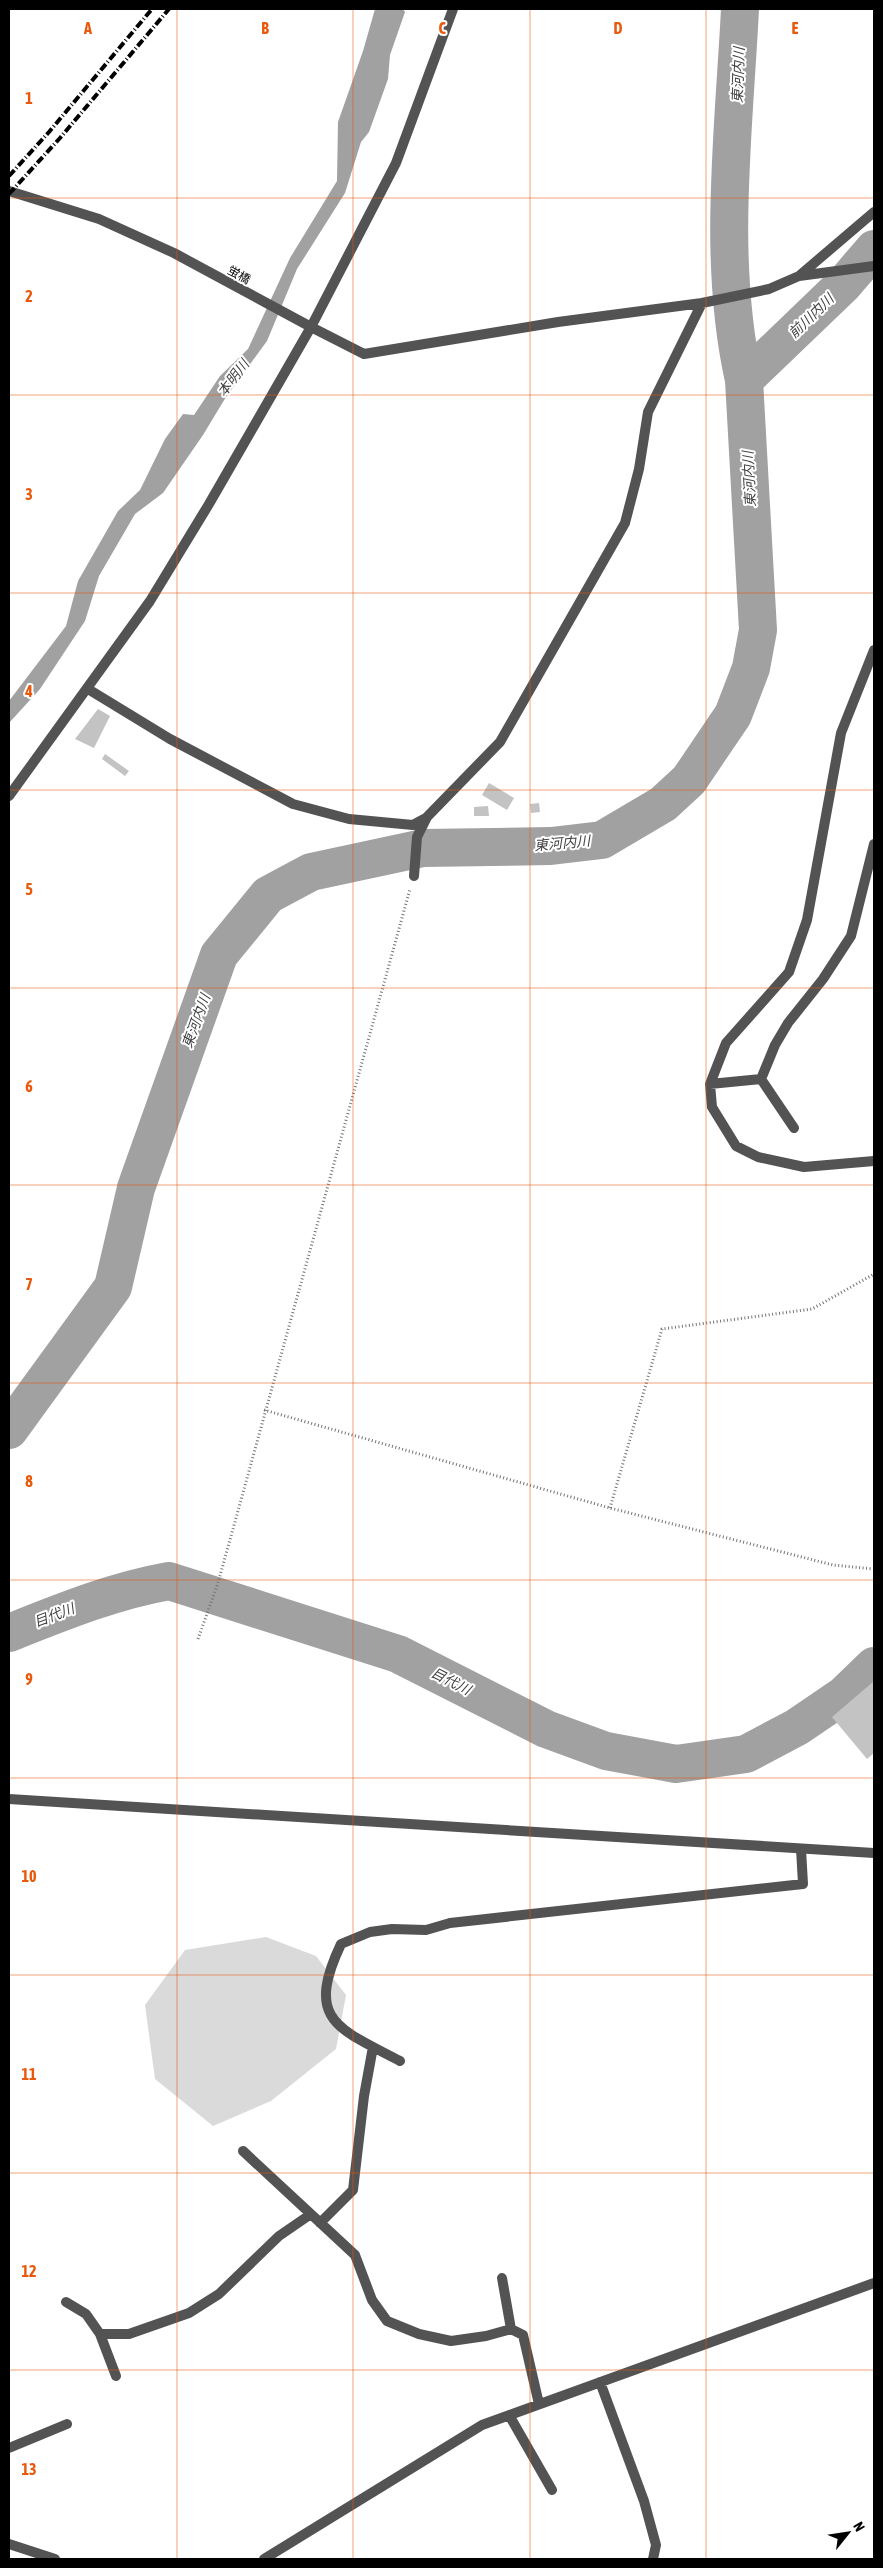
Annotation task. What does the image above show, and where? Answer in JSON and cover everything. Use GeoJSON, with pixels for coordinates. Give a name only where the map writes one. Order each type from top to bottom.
{"type":"FeatureCollection","features":[{"type":"Feature","properties":{"kind":"street"},"geometry":{"type":"LineString","coordinates":[[9,796],[88,689],[155,593],[209,504],[311,327],[396,163],[453,9]]}},
{"type":"Feature","properties":{"kind":"street","name":"蛍橋"},"geometry":{"type":"LineString","coordinates":[[9,191],[98,219],[174,253],[293,318],[364,354],[558,322],[702,303],[768,289],[799,276]]}},
{"type":"Feature","properties":{"kind":"street"},"geometry":{"type":"LineString","coordinates":[[799,276],[874,212]]}},
{"type":"Feature","properties":{"kind":"street"},"geometry":{"type":"LineString","coordinates":[[799,276],[874,266]]}},
{"type":"Feature","properties":{"kind":"street"},"geometry":{"type":"LineString","coordinates":[[414,876],[416,837],[427,818],[500,742],[625,522],[639,469],[648,412],[702,303]]}},
{"type":"Feature","properties":{"kind":"street"},"geometry":{"type":"LineString","coordinates":[[874,650],[840,734],[807,920],[789,972],[726,1043],[710,1084],[712,1107],[736,1146],[758,1157],[804,1167],[874,1161]]}},
{"type":"Feature","properties":{"kind":"street"},"geometry":{"type":"LineString","coordinates":[[88,689],[170,739],[293,804],[349,819],[413,825],[427,818]]}},
{"type":"Feature","properties":{"kind":"street"},"geometry":{"type":"LineString","coordinates":[[761,1079],[775,1045],[788,1023],[823,979],[851,936],[874,844]]}},
{"type":"Feature","properties":{"kind":"street"},"geometry":{"type":"LineString","coordinates":[[710,1084],[761,1079]]}},
{"type":"Feature","properties":{"kind":"street"},"geometry":{"type":"LineString","coordinates":[[761,1079],[794,1128]]}},
{"type":"Feature","properties":{"kind":"street"},"geometry":{"type":"LineString","coordinates":[[9,1799],[874,1853]]}},
{"type":"Feature","properties":{"kind":"street"},"geometry":{"type":"LineString","coordinates":[[400,2061],[346,2033],[329,2014],[324,1990],[331,1966],[342,1944],[370,1932],[392,1929],[426,1930],[450,1923],[803,1884],[801,1849]]}},
{"type":"Feature","properties":{"kind":"street"},"geometry":{"type":"LineString","coordinates":[[320,2223],[353,2190],[364,2096],[373,2047]]}},
{"type":"Feature","properties":{"kind":"street"},"geometry":{"type":"LineString","coordinates":[[243,2151],[355,2255],[372,2300],[386,2321],[420,2334],[451,2341],[486,2336],[511,2329],[523,2334],[539,2404]]}},
{"type":"Feature","properties":{"kind":"street"},"geometry":{"type":"LineString","coordinates":[[100,2334],[129,2334],[189,2313],[219,2294],[279,2236],[311,2214]]}},
{"type":"Feature","properties":{"kind":"street"},"geometry":{"type":"LineString","coordinates":[[502,2278],[511,2329]]}},
{"type":"Feature","properties":{"kind":"street"},"geometry":{"type":"LineString","coordinates":[[264,2559],[482,2425],[874,2283]]}},
{"type":"Feature","properties":{"kind":"street"},"geometry":{"type":"LineString","coordinates":[[66,2302],[86,2314],[100,2334],[116,2376]]}},
{"type":"Feature","properties":{"kind":"street"},"geometry":{"type":"LineString","coordinates":[[600,2382],[644,2501],[656,2546],[653,2559]]}},
{"type":"Feature","properties":{"kind":"street"},"geometry":{"type":"LineString","coordinates":[[510,2415],[552,2490]]}},
{"type":"Feature","properties":{"kind":"street"},"geometry":{"type":"LineString","coordinates":[[9,2448],[68,2424]]}},
{"type":"Feature","properties":{"kind":"street"},"geometry":{"type":"LineString","coordinates":[[9,2544],[55,2559]]}},
{"type":"Feature","properties":{"kind":"path"},"geometry":{"type":"LineString","coordinates":[[198,1639],[218,1583],[264,1410],[414,876]]}},
{"type":"Feature","properties":{"kind":"path"},"geometry":{"type":"LineString","coordinates":[[610,1508],[662,1329],[812,1309],[874,1274]]}},
{"type":"Feature","properties":{"kind":"path"},"geometry":{"type":"LineString","coordinates":[[264,1410],[610,1508],[833,1565],[874,1569]]}},
{"type":"Feature","properties":{"kind":"shaded area"},"geometry":{"type":"Polygon","coordinates":[[[266,1937],[316,1956],[346,1995],[336,2049],[271,2101],[213,2126],[155,2079],[145,2005],[185,1950],[266,1937]]]}},
{"type":"Feature","properties":{"kind":"water","name":"本明川"},"geometry":{"type":"Polygon","coordinates":[[[375,9],[403,9],[405,12],[390,55],[388,79],[369,132],[361,142],[345,193],[297,269],[267,341],[226,397],[203,435],[163,493],[135,514],[99,576],[85,621],[40,689],[9,723],[9,701],[66,626],[78,581],[118,511],[140,490],[165,439],[183,414],[194,415],[220,376],[248,349],[290,258],[337,181],[338,122],[363,51],[375,9]]]}},
{"type":"Feature","properties":{"kind":"building"},"geometry":{"type":"Polygon","coordinates":[[[98,709],[110,716],[94,748],[75,739],[98,709]]]}},
{"type":"Feature","properties":{"kind":"building"},"geometry":{"type":"Polygon","coordinates":[[[105,754],[129,771],[125,776],[102,759],[105,754]]]}},
{"type":"Feature","properties":{"kind":"building"},"geometry":{"type":"Polygon","coordinates":[[[489,783],[514,798],[507,810],[482,795],[489,783]]]}},
{"type":"Feature","properties":{"kind":"building"},"geometry":{"type":"Polygon","coordinates":[[[539,803],[540,812],[531,813],[530,804],[539,803]]]}},
{"type":"Feature","properties":{"kind":"building"},"geometry":{"type":"Polygon","coordinates":[[[488,806],[489,816],[474,816],[474,807],[488,806]]]}},
{"type":"Feature","properties":{"kind":"building"},"geometry":{"type":"Polygon","coordinates":[[[874,1681],[874,1753],[867,1759],[832,1717],[874,1681]]]}},
{"type":"Feature","properties":{"kind":"waterway","name":"東河内川"},"geometry":{"type":"LineString","coordinates":[[9,1430],[113,1287],[136,1188],[219,955],[268,895],[311,872],[423,848],[551,846],[602,840],[663,804],[689,780],[733,715],[751,668],[758,630],[744,380],[736,335],[729,242],[740,9]]}},
{"type":"Feature","properties":{"kind":"waterway","name":"前川内川"},"geometry":{"type":"LineString","coordinates":[[744,380],[844,284],[874,249]]}},
{"type":"Feature","properties":{"kind":"waterway","name":"目代川"},"geometry":{"type":"LineString","coordinates":[[9,1633],[108,1596],[169,1581],[398,1654],[546,1729],[606,1751],[676,1764],[746,1754],[797,1727],[844,1695],[874,1666]]}},
{"type":"Feature","properties":{"kind":"railway"},"geometry":{"type":"LineString","coordinates":[[9,176],[49,132],[152,9]]}},
{"type":"Feature","properties":{"kind":"railway"},"geometry":{"type":"LineString","coordinates":[[9,194],[60,138],[169,9]]}}]}
